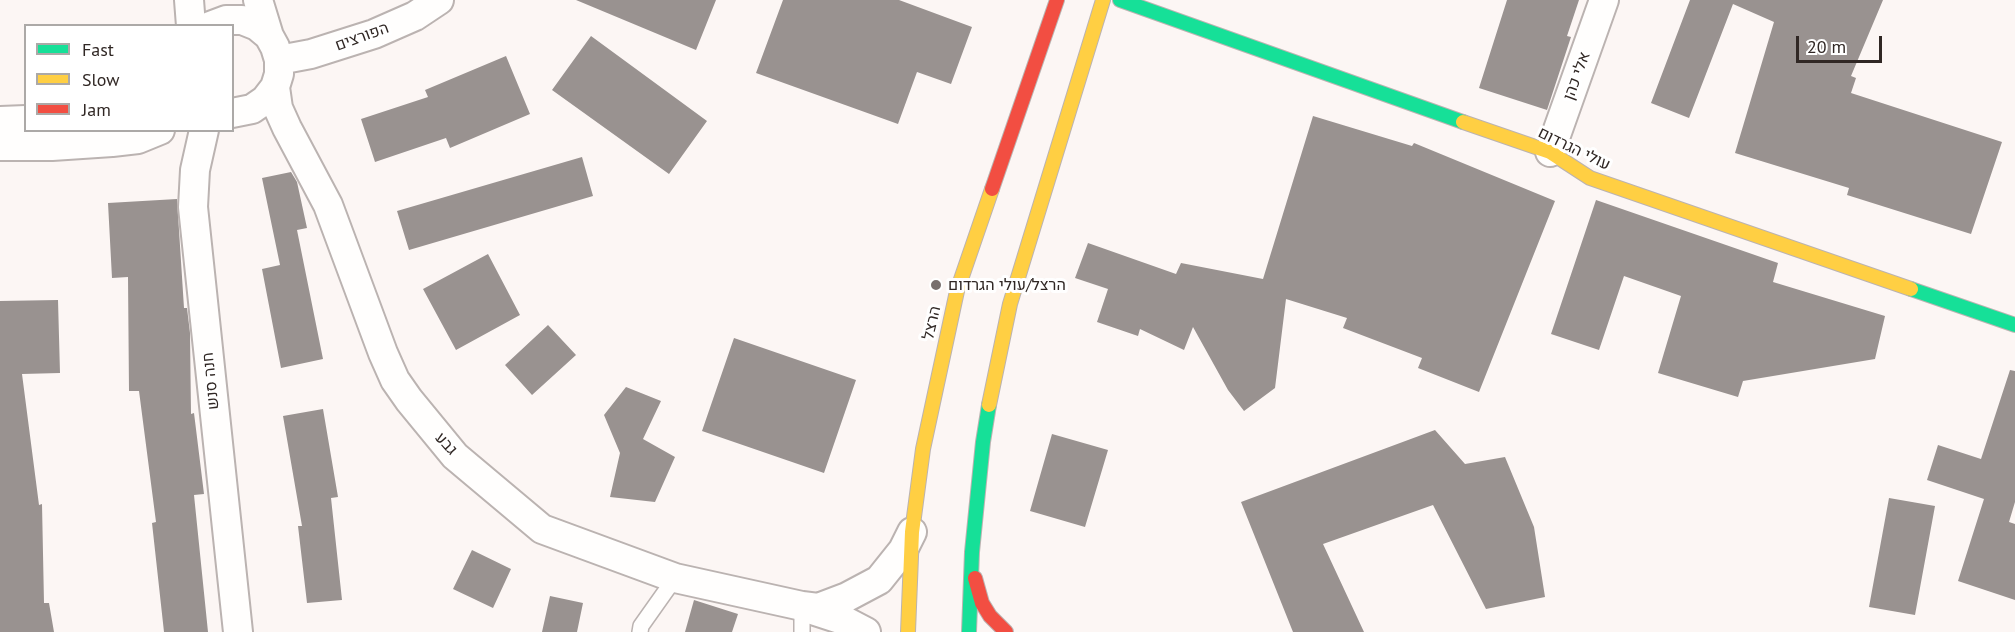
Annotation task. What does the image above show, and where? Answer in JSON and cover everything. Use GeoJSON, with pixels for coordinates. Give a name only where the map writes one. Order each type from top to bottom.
{"type":"FeatureCollection","features":[{"type":"Feature","properties":{"kind":"main road","name":"הרצל"},"geometry":{"type":"LineString","coordinates":[[908,632],[912,532],[923,449],[957,291],[1057,0]]}},
{"type":"Feature","properties":{"kind":"main road"},"geometry":{"type":"LineString","coordinates":[[969,632],[972,552],[983,442],[1010,304],[1103,0]]}},
{"type":"Feature","properties":{"kind":"main road","name":"עולי הגרדום"},"geometry":{"type":"LineString","coordinates":[[1120,0],[1355,85],[1550,152],[1590,178],[2015,325]]}},
{"type":"Feature","properties":{"kind":"main road"},"geometry":{"type":"LineString","coordinates":[[972,552],[977,588],[982,603],[990,616],[1006,632]]}},
{"type":"Feature","properties":{"kind":"street"},"geometry":{"type":"LineString","coordinates":[[189,0],[191,24]]}},
{"type":"Feature","properties":{"kind":"street","name":"גבע"},"geometry":{"type":"LineString","coordinates":[[258,0],[274,61],[278,108],[328,205],[382,353],[395,380],[455,456],[542,529],[675,578],[802,619],[843,620],[866,632]]}},
{"type":"Feature","properties":{"kind":"street","name":"הפורצים"},"geometry":{"type":"LineString","coordinates":[[274,61],[311,54],[374,34],[415,16],[439,0]]}},
{"type":"Feature","properties":{"kind":"street","name":"אלי כהן"},"geometry":{"type":"LineString","coordinates":[[1550,152],[1604,0]]}},
{"type":"Feature","properties":{"kind":"street"},"geometry":{"type":"LineString","coordinates":[[215,24],[226,20],[242,20],[257,26],[274,61],[265,100],[252,109],[234,113]]}},
{"type":"Feature","properties":{"kind":"street"},"geometry":{"type":"LineString","coordinates":[[0,121],[24,120]]}},
{"type":"Feature","properties":{"kind":"street"},"geometry":{"type":"LineString","coordinates":[[0,146],[52,146],[112,142],[138,139],[155,132]]}},
{"type":"Feature","properties":{"kind":"street","name":"חנה סנש"},"geometry":{"type":"LineString","coordinates":[[204,132],[195,170],[193,207],[238,632]]}},
{"type":"Feature","properties":{"kind":"street","name":"גבע"},"geometry":{"type":"LineString","coordinates":[[802,619],[818,608],[879,580],[903,550],[912,532]]}},
{"type":"Feature","properties":{"kind":"lane"},"geometry":{"type":"LineString","coordinates":[[640,632],[641,626],[675,578]]}},
{"type":"Feature","properties":{"kind":"building"},"geometry":{"type":"Polygon","coordinates":[[[576,0],[716,0],[696,50],[576,0]]]}},
{"type":"Feature","properties":{"kind":"building"},"geometry":{"type":"Polygon","coordinates":[[[783,0],[899,0],[972,27],[951,84],[917,72],[898,124],[756,73],[783,0]]]}},
{"type":"Feature","properties":{"kind":"building"},"geometry":{"type":"Polygon","coordinates":[[[1507,0],[1579,0],[1567,36],[1571,37],[1547,110],[1479,88],[1507,0]]]}},
{"type":"Feature","properties":{"kind":"building"},"geometry":{"type":"Polygon","coordinates":[[[1690,0],[1883,0],[1851,76],[1856,78],[1851,93],[2002,142],[1971,234],[1847,195],[1849,188],[1735,153],[1774,22],[1733,4],[1689,118],[1651,103],[1690,0]]]}},
{"type":"Feature","properties":{"kind":"building"},"geometry":{"type":"Polygon","coordinates":[[[591,36],[707,121],[669,174],[552,90],[591,36]]]}},
{"type":"Feature","properties":{"kind":"building"},"geometry":{"type":"Polygon","coordinates":[[[506,56],[530,114],[450,148],[446,138],[375,162],[361,119],[428,97],[425,90],[506,56]]]}},
{"type":"Feature","properties":{"kind":"building"},"geometry":{"type":"Polygon","coordinates":[[[1313,116],[1412,146],[1414,143],[1555,201],[1479,392],[1418,368],[1422,358],[1343,328],[1347,318],[1286,299],[1275,388],[1244,411],[1228,390],[1193,327],[1184,350],[1140,329],[1138,336],[1097,322],[1108,289],[1075,278],[1088,243],[1176,274],[1181,263],[1263,279],[1313,116]]]}},
{"type":"Feature","properties":{"kind":"building"},"geometry":{"type":"Polygon","coordinates":[[[582,157],[593,196],[409,250],[397,211],[582,157]]]}},
{"type":"Feature","properties":{"kind":"building"},"geometry":{"type":"Polygon","coordinates":[[[291,172],[297,182],[307,228],[297,230],[323,359],[281,368],[262,269],[280,265],[262,178],[291,172]]]}},
{"type":"Feature","properties":{"kind":"building"},"geometry":{"type":"Polygon","coordinates":[[[177,199],[184,308],[187,308],[190,333],[191,414],[194,413],[204,494],[194,495],[208,632],[164,632],[152,523],[156,522],[139,391],[129,391],[128,277],[112,278],[108,203],[177,199]]]}},
{"type":"Feature","properties":{"kind":"building"},"geometry":{"type":"Polygon","coordinates":[[[1596,200],[1778,263],[1773,282],[1885,316],[1875,359],[1743,381],[1738,397],[1658,373],[1681,296],[1624,276],[1599,350],[1551,334],[1596,200]]]}},
{"type":"Feature","properties":{"kind":"building"},"geometry":{"type":"Polygon","coordinates":[[[488,254],[520,315],[456,350],[423,289],[488,254]]]}},
{"type":"Feature","properties":{"kind":"building"},"geometry":{"type":"Polygon","coordinates":[[[58,300],[60,373],[22,374],[39,505],[42,504],[44,603],[49,603],[54,632],[0,632],[0,301],[58,300]]]}},
{"type":"Feature","properties":{"kind":"building"},"geometry":{"type":"Polygon","coordinates":[[[548,325],[576,355],[532,395],[505,365],[548,325]]]}},
{"type":"Feature","properties":{"kind":"building"},"geometry":{"type":"Polygon","coordinates":[[[734,338],[856,380],[824,473],[702,431],[734,338]]]}},
{"type":"Feature","properties":{"kind":"building"},"geometry":{"type":"Polygon","coordinates":[[[2010,370],[2015,371],[2015,502],[2009,522],[2015,524],[2015,600],[1958,581],[1984,499],[1927,480],[1938,445],[1981,459],[2010,370]]]}},
{"type":"Feature","properties":{"kind":"building"},"geometry":{"type":"Polygon","coordinates":[[[626,387],[661,401],[643,439],[675,457],[655,502],[610,497],[620,453],[604,415],[626,387]]]}},
{"type":"Feature","properties":{"kind":"building"},"geometry":{"type":"Polygon","coordinates":[[[323,409],[338,497],[331,498],[342,600],[307,603],[298,526],[302,526],[283,416],[323,409]]]}},
{"type":"Feature","properties":{"kind":"building"},"geometry":{"type":"Polygon","coordinates":[[[1435,430],[1465,464],[1505,457],[1534,527],[1545,597],[1486,609],[1433,505],[1323,544],[1364,632],[1293,632],[1241,502],[1435,430]]]}},
{"type":"Feature","properties":{"kind":"building"},"geometry":{"type":"Polygon","coordinates":[[[1052,434],[1108,450],[1085,527],[1030,511],[1052,434]]]}},
{"type":"Feature","properties":{"kind":"building"},"geometry":{"type":"Polygon","coordinates":[[[1889,498],[1935,506],[1915,615],[1869,607],[1889,498]]]}},
{"type":"Feature","properties":{"kind":"building"},"geometry":{"type":"Polygon","coordinates":[[[472,550],[511,569],[493,608],[453,589],[472,550]]]}},
{"type":"Feature","properties":{"kind":"building"},"geometry":{"type":"Polygon","coordinates":[[[550,596],[583,603],[577,632],[542,632],[550,596]]]}},
{"type":"Feature","properties":{"kind":"building"},"geometry":{"type":"Polygon","coordinates":[[[694,600],[738,614],[732,632],[685,632],[694,600]]]}},
{"type":"Feature","properties":{"kind":"traffic: fast"},"geometry":{"type":"LineString","coordinates":[[1120,0],[1463,122]]}},
{"type":"Feature","properties":{"kind":"traffic: fast"},"geometry":{"type":"LineString","coordinates":[[1911,289],[2015,325]]}},
{"type":"Feature","properties":{"kind":"traffic: fast"},"geometry":{"type":"LineString","coordinates":[[969,632],[972,552],[989,405]]}},
{"type":"Feature","properties":{"kind":"traffic: slow"},"geometry":{"type":"LineString","coordinates":[[989,405],[1010,304],[1103,0]]}},
{"type":"Feature","properties":{"kind":"traffic: slow"},"geometry":{"type":"LineString","coordinates":[[1463,122],[1550,152],[1590,178],[1911,289]]}},
{"type":"Feature","properties":{"kind":"traffic: slow"},"geometry":{"type":"LineString","coordinates":[[908,632],[912,532],[923,449],[957,291],[992,189]]}},
{"type":"Feature","properties":{"kind":"traffic: jam"},"geometry":{"type":"LineString","coordinates":[[992,189],[1057,0]]}},
{"type":"Feature","properties":{"kind":"traffic: jam"},"geometry":{"type":"LineString","coordinates":[[975,578],[982,603],[990,616],[1006,632]]}},
{"type":"Feature","properties":{"kind":"place","name":"הרצל/עולי הגרדום"},"geometry":{"type":"Point","coordinates":[936,285]}}]}
